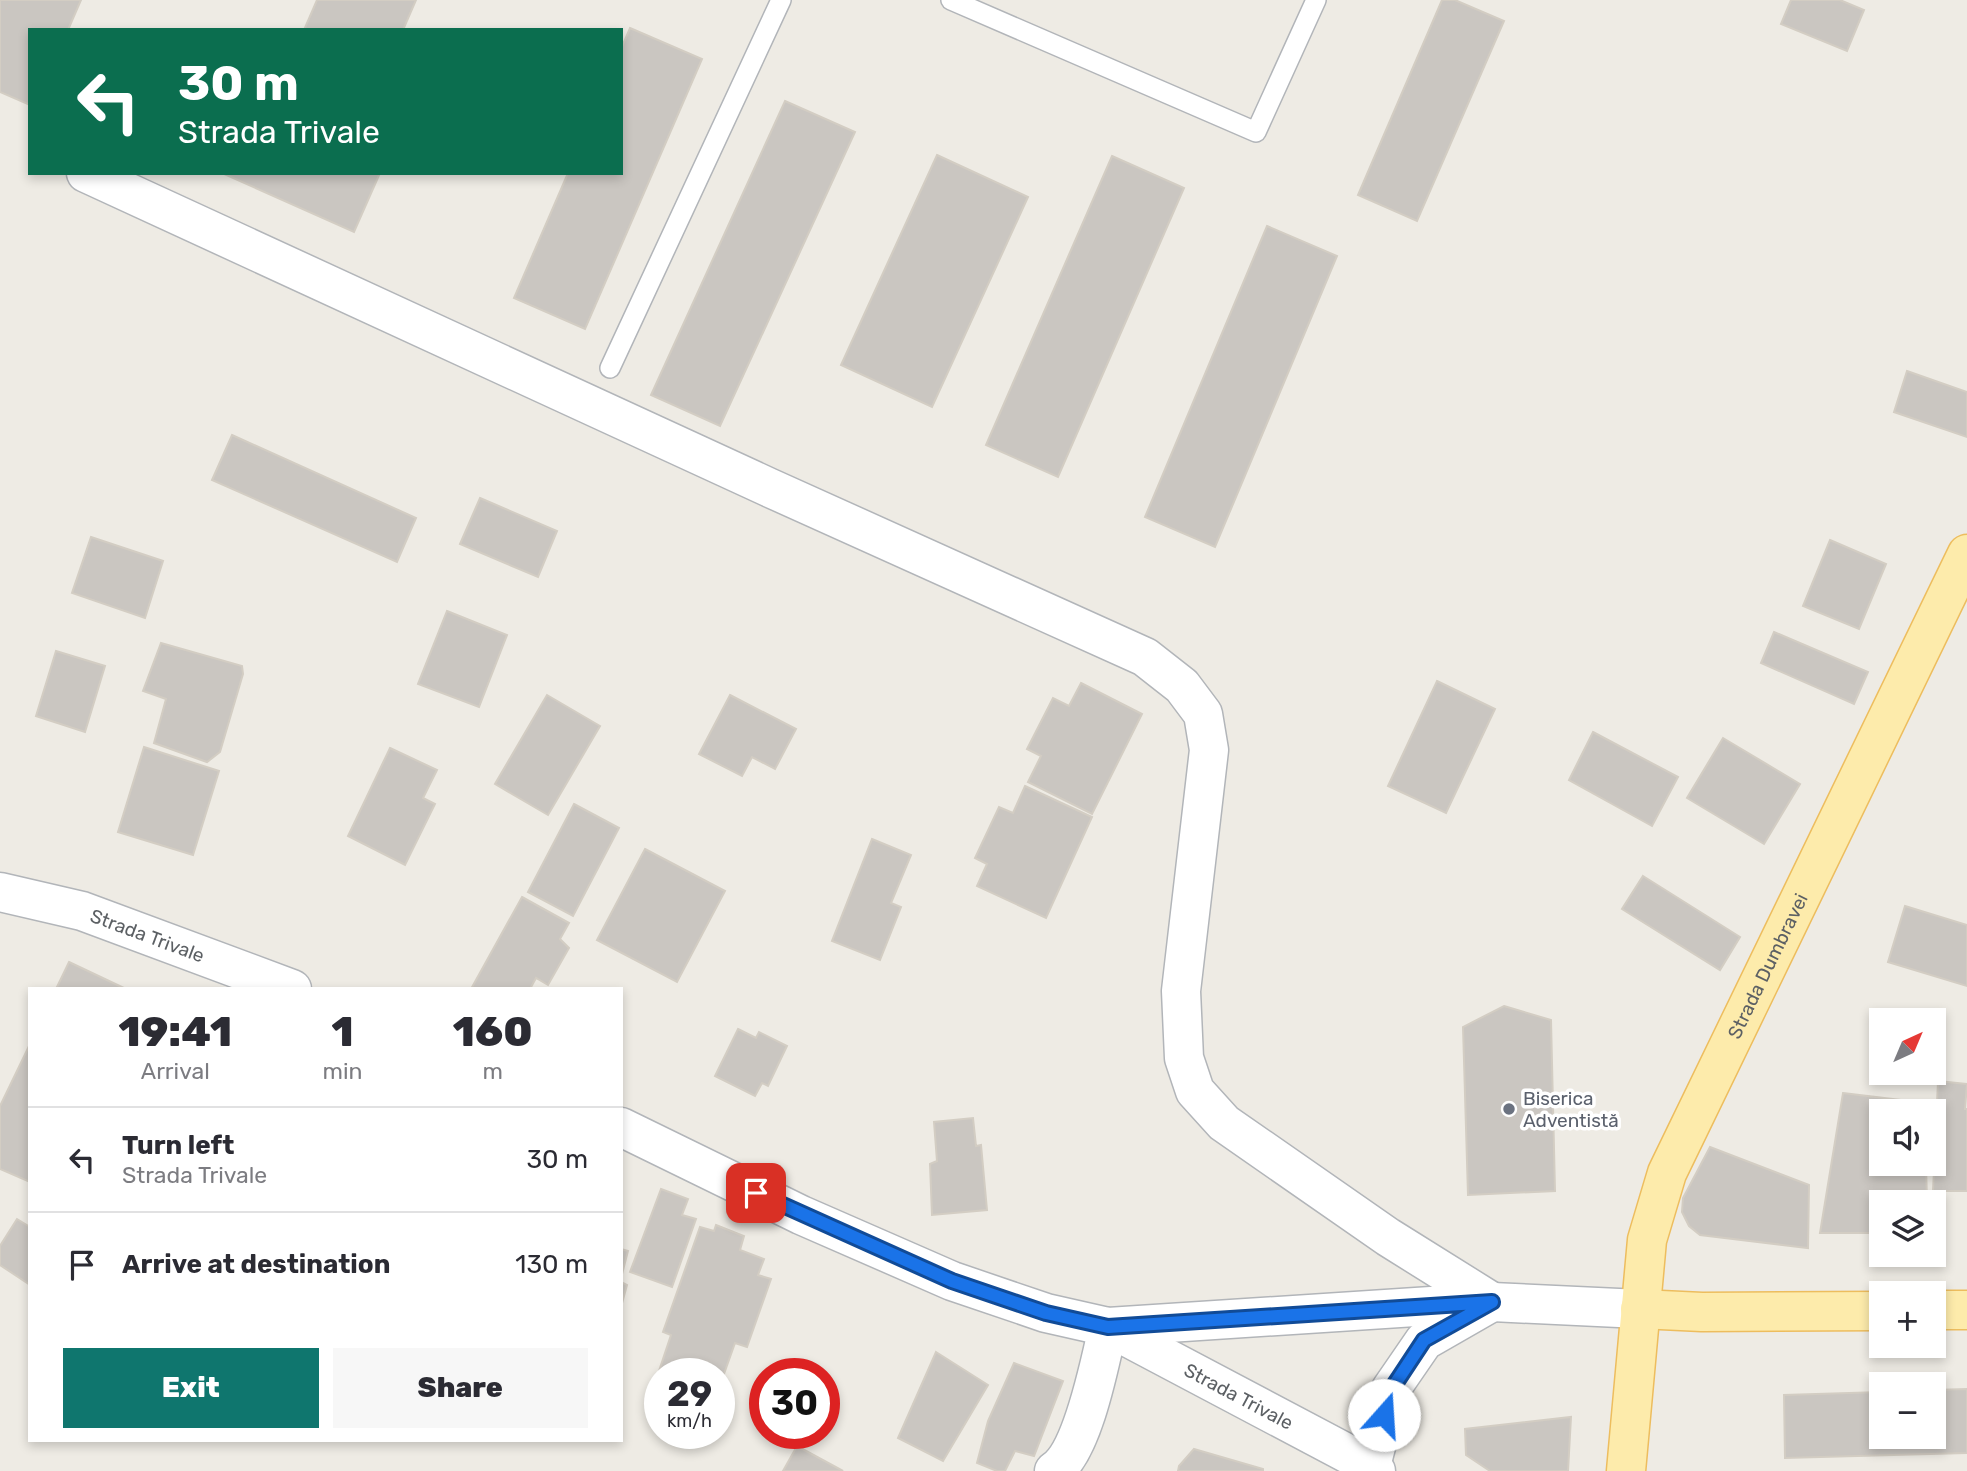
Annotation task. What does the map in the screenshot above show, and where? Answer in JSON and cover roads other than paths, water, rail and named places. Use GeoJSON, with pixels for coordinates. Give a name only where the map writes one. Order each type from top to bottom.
{"type":"FeatureCollection","features":[{"type":"Feature","properties":{"kind":"main road","name":"Strada Dumbravei"},"geometry":{"type":"LineString","coordinates":[[1626,1471],[1647,1240],[1667,1173],[1956,603],[1967,554]]}},
{"type":"Feature","properties":{"kind":"main road"},"geometry":{"type":"LineString","coordinates":[[1640,1309],[1702,1312],[1869,1311]]}},
{"type":"Feature","properties":{"kind":"main road"},"geometry":{"type":"LineString","coordinates":[[1946,1310],[1967,1310]]}},
{"type":"Feature","properties":{"kind":"street"},"geometry":{"type":"LineString","coordinates":[[90,175],[780,493],[1145,657],[1182,686],[1203,714],[1209,750],[1181,991],[1184,1058],[1195,1091],[1224,1123],[1388,1237],[1492,1302]]}},
{"type":"Feature","properties":{"kind":"street","name":"Strada Trivale"},"geometry":{"type":"LineString","coordinates":[[0,892],[82,911],[287,987]]}},
{"type":"Feature","properties":{"kind":"street","name":"Strada Trivale"},"geometry":{"type":"LineString","coordinates":[[623,1128],[800,1215],[952,1281],[1046,1313],[1108,1327],[1374,1469],[1391,1390],[1424,1340],[1492,1302]]}},
{"type":"Feature","properties":{"kind":"street","name":"Strada Trivale"},"geometry":{"type":"LineString","coordinates":[[1108,1327],[1492,1302],[1640,1309]]}},
{"type":"Feature","properties":{"kind":"street"},"geometry":{"type":"LineString","coordinates":[[1054,1471],[1062,1466],[1087,1414],[1108,1327]]}},
{"type":"Feature","properties":{"kind":"lane"},"geometry":{"type":"LineString","coordinates":[[610,368],[780,0]]}},
{"type":"Feature","properties":{"kind":"lane"},"geometry":{"type":"LineString","coordinates":[[951,0],[1256,132],[1316,0]]}},
{"type":"Feature","properties":{"kind":"place","name":"Biserica Adventistă"},"geometry":{"type":"Point","coordinates":[1509,1109]}}]}
